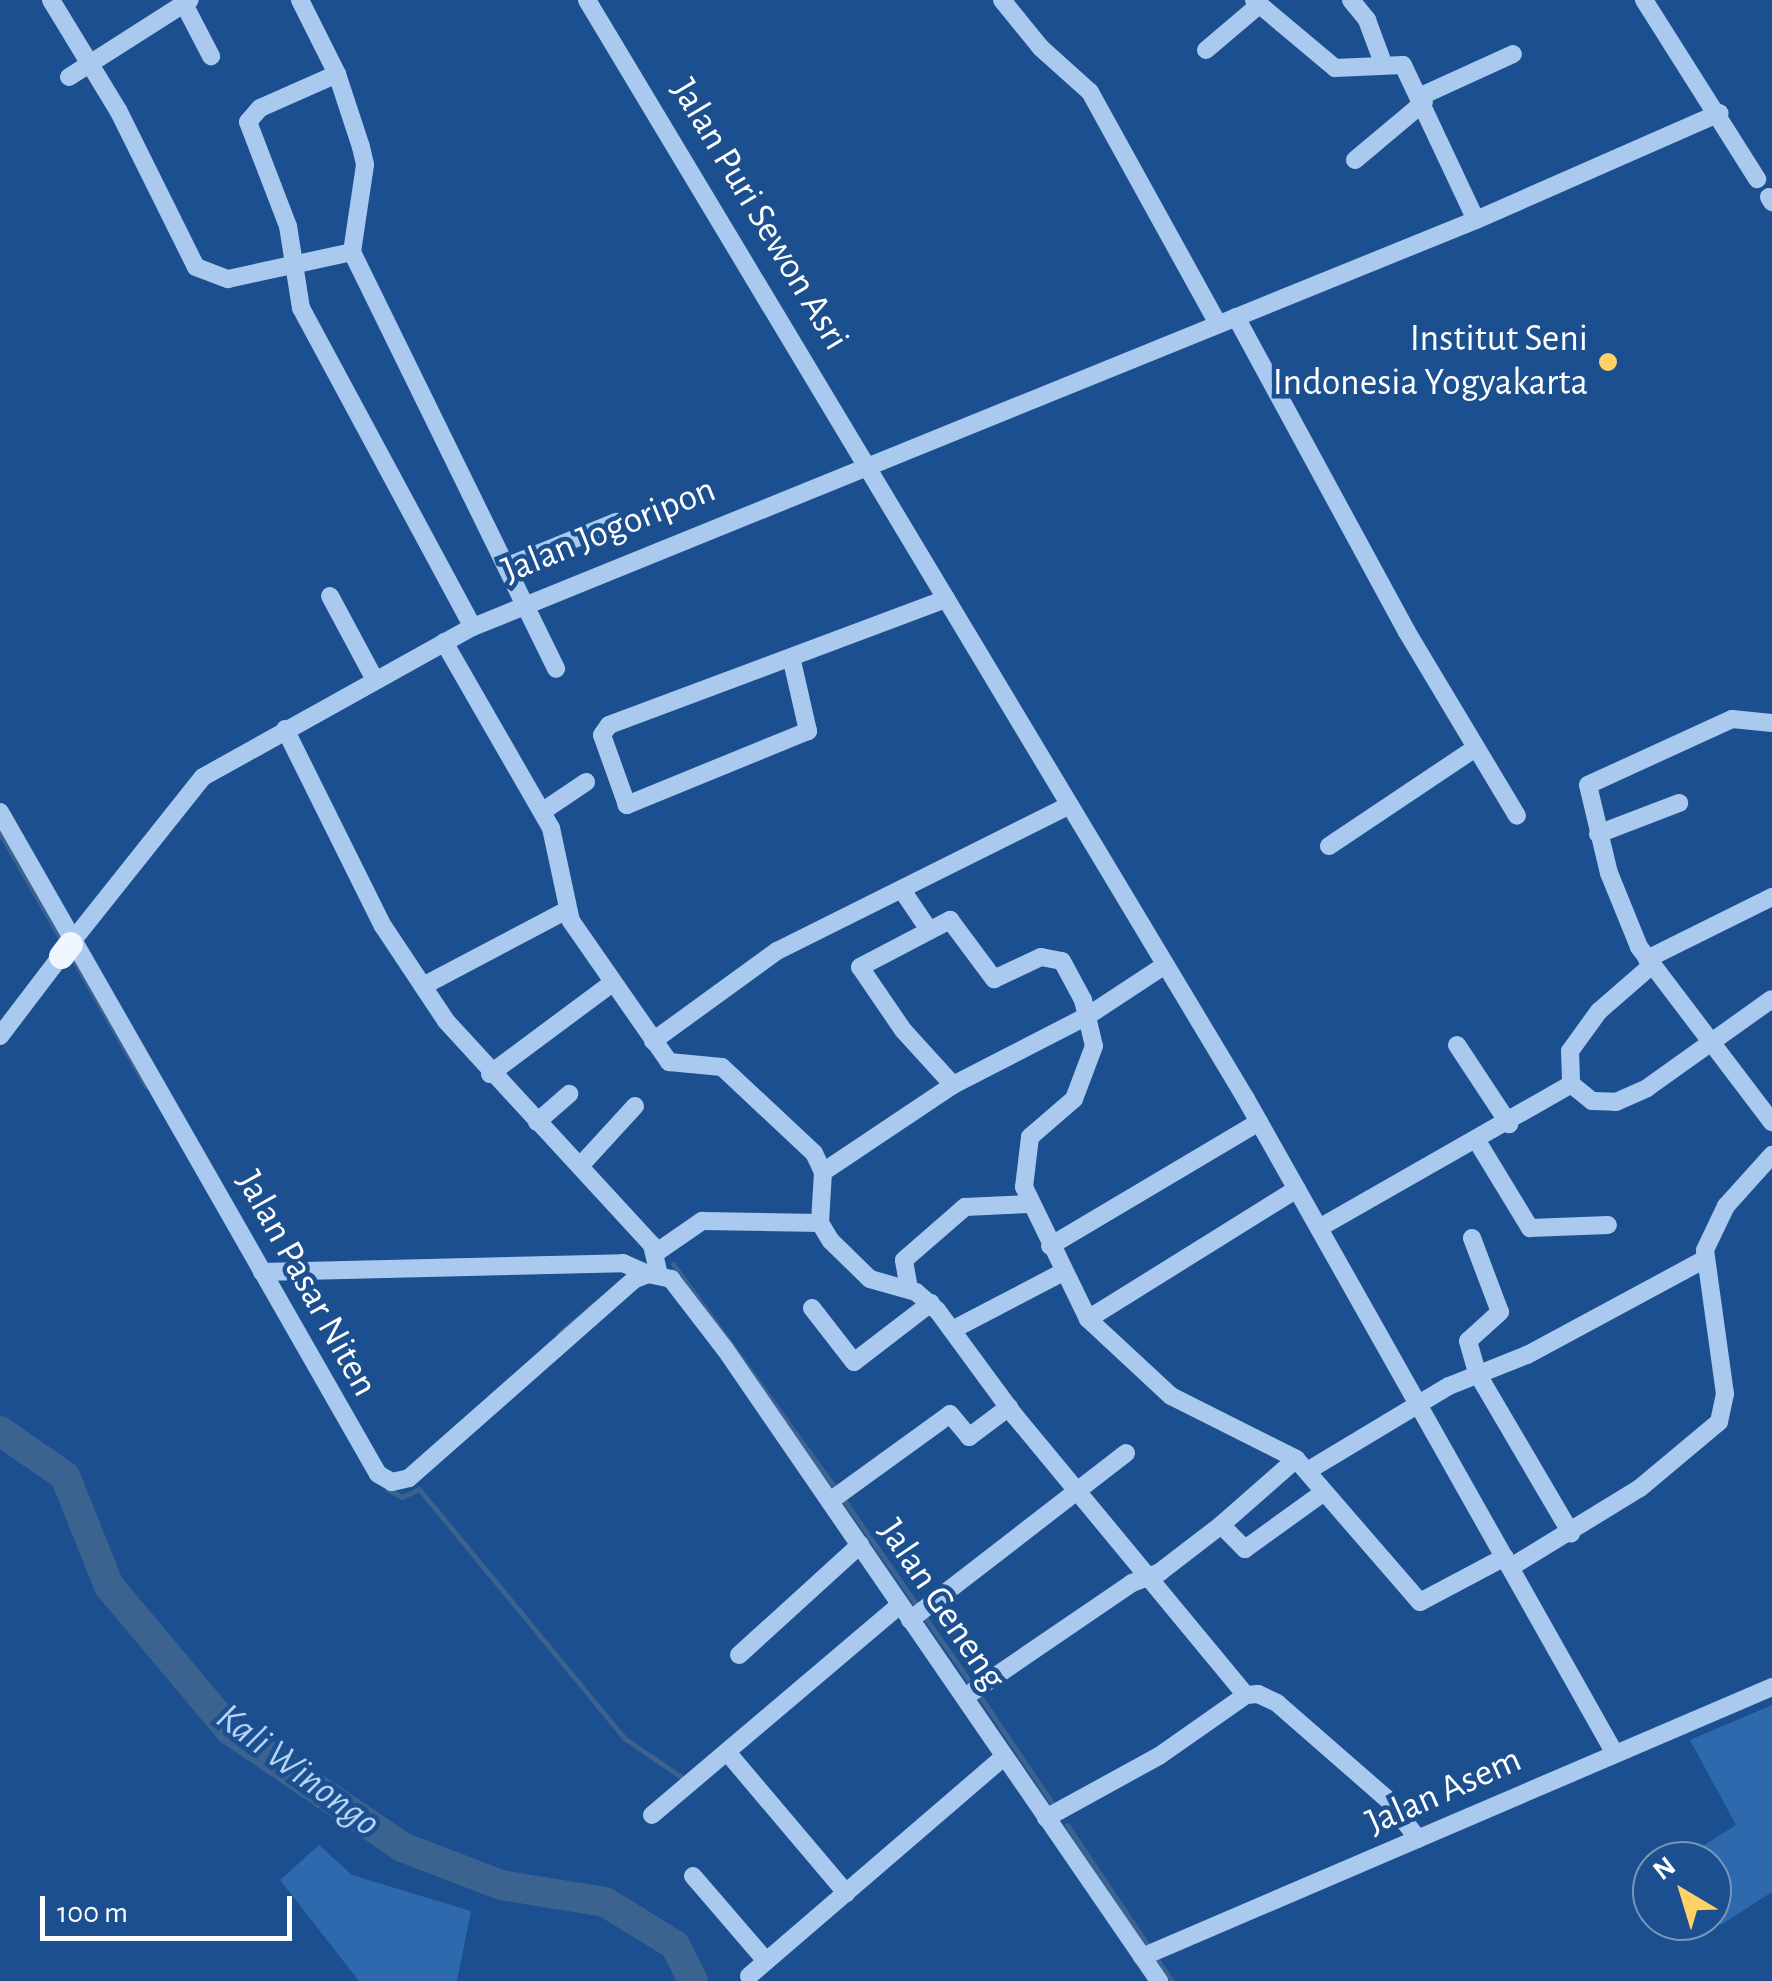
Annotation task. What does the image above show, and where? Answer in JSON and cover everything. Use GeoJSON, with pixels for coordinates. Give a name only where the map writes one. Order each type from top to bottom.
{"type":"FeatureCollection","features":[{"type":"Feature","properties":{"kind":"street"},"geometry":{"type":"LineString","coordinates":[[51,0],[92,64],[196,266],[228,279],[294,269],[352,252]]}},
{"type":"Feature","properties":{"kind":"street"},"geometry":{"type":"LineString","coordinates":[[300,0],[337,74],[365,166],[352,252],[556,669]]}},
{"type":"Feature","properties":{"kind":"street","name":"Jalan Puri Sewon Asri"},"geometry":{"type":"LineString","coordinates":[[588,0],[1259,1122],[1614,1752]]}},
{"type":"Feature","properties":{"kind":"street"},"geometry":{"type":"LineString","coordinates":[[1002,0],[1041,48],[1090,92],[1474,749],[1517,816]]}},
{"type":"Feature","properties":{"kind":"street"},"geometry":{"type":"LineString","coordinates":[[1351,0],[1383,64]]}},
{"type":"Feature","properties":{"kind":"street"},"geometry":{"type":"LineString","coordinates":[[1644,0],[1720,114],[1757,180]]}},
{"type":"Feature","properties":{"kind":"street"},"geometry":{"type":"LineString","coordinates":[[69,78],[187,2],[211,56]]}},
{"type":"Feature","properties":{"kind":"street"},"geometry":{"type":"LineString","coordinates":[[1206,50],[1256,3],[1335,68],[1354,71],[1403,64],[1476,220]]}},
{"type":"Feature","properties":{"kind":"street"},"geometry":{"type":"LineString","coordinates":[[1355,160],[1422,99],[1513,54]]}},
{"type":"Feature","properties":{"kind":"street"},"geometry":{"type":"LineString","coordinates":[[337,74],[260,108],[248,122],[288,226],[300,308],[474,627]]}},
{"type":"Feature","properties":{"kind":"street","name":"Jalan Jogoripon"},"geometry":{"type":"LineString","coordinates":[[0,1036],[189,789],[285,730],[444,642],[526,605],[1476,220],[1720,114]]}},
{"type":"Feature","properties":{"kind":"street"},"geometry":{"type":"LineString","coordinates":[[508,566],[616,522]]}},
{"type":"Feature","properties":{"kind":"street"},"geometry":{"type":"LineString","coordinates":[[330,596],[374,680]]}},
{"type":"Feature","properties":{"kind":"street"},"geometry":{"type":"LineString","coordinates":[[792,661],[808,731],[627,805],[604,729],[691,691],[792,661],[946,599]]}},
{"type":"Feature","properties":{"kind":"street"},"geometry":{"type":"LineString","coordinates":[[444,642],[543,811],[562,861],[565,912],[653,1041],[674,1066],[722,1067],[810,1148],[823,1172],[820,1223],[870,1279],[909,1289],[931,1304],[1009,1407],[1246,1694]]}},
{"type":"Feature","properties":{"kind":"street"},"geometry":{"type":"LineString","coordinates":[[1772,722],[1732,719],[1591,781],[1598,834],[1649,962],[1716,1040],[1772,1122]]}},
{"type":"Feature","properties":{"kind":"street"},"geometry":{"type":"LineString","coordinates":[[285,730],[383,926],[423,986],[490,1074],[580,1165],[657,1252]]}},
{"type":"Feature","properties":{"kind":"street"},"geometry":{"type":"LineString","coordinates":[[1329,846],[1474,749]]}},
{"type":"Feature","properties":{"kind":"street"},"geometry":{"type":"LineString","coordinates":[[543,811],[586,782]]}},
{"type":"Feature","properties":{"kind":"street"},"geometry":{"type":"LineString","coordinates":[[1598,834],[1679,803]]}},
{"type":"Feature","properties":{"kind":"street"},"geometry":{"type":"LineString","coordinates":[[653,1041],[752,966],[1070,805]]}},
{"type":"Feature","properties":{"kind":"street","name":"Jalan Pasar Niten"},"geometry":{"type":"LineString","coordinates":[[0,812],[68,947],[383,1477],[409,1478],[654,1274]]}},
{"type":"Feature","properties":{"kind":"street"},"geometry":{"type":"LineString","coordinates":[[902,890],[927,927]]}},
{"type":"Feature","properties":{"kind":"street"},"geometry":{"type":"LineString","coordinates":[[1772,897],[1649,962],[1576,1038],[1568,1062],[1571,1084],[1592,1101],[1616,1102],[1716,1040],[1772,999]]}},
{"type":"Feature","properties":{"kind":"street"},"geometry":{"type":"LineString","coordinates":[[423,986],[565,912]]}},
{"type":"Feature","properties":{"kind":"street"},"geometry":{"type":"LineString","coordinates":[[952,1085],[860,969],[927,927],[954,922],[994,980],[1041,957],[1057,958],[1089,1015],[1094,1046],[1084,1084],[1028,1143],[1029,1204],[1061,1273],[1088,1318],[1171,1396],[1303,1465],[1424,1604],[1571,1533],[1688,1452],[1719,1422],[1724,1394],[1705,1259],[1717,1218],[1772,1155]]}},
{"type":"Feature","properties":{"kind":"street"},"geometry":{"type":"LineString","coordinates":[[823,1172],[952,1085],[1089,1015],[1166,965]]}},
{"type":"Feature","properties":{"kind":"street"},"geometry":{"type":"LineString","coordinates":[[490,1074],[612,983]]}},
{"type":"Feature","properties":{"kind":"street"},"geometry":{"type":"LineString","coordinates":[[1457,1045],[1508,1124]]}},
{"type":"Feature","properties":{"kind":"street"},"geometry":{"type":"LineString","coordinates":[[1319,1228],[1508,1124],[1571,1084]]}},
{"type":"Feature","properties":{"kind":"street"},"geometry":{"type":"LineString","coordinates":[[537,1122],[569,1094]]}},
{"type":"Feature","properties":{"kind":"street"},"geometry":{"type":"LineString","coordinates":[[580,1165],[635,1106]]}},
{"type":"Feature","properties":{"kind":"street"},"geometry":{"type":"LineString","coordinates":[[1050,1246],[1259,1122]]}},
{"type":"Feature","properties":{"kind":"street"},"geometry":{"type":"LineString","coordinates":[[1477,1141],[1530,1228],[1608,1225]]}},
{"type":"Feature","properties":{"kind":"street"},"geometry":{"type":"LineString","coordinates":[[1088,1318],[1298,1189]]}},
{"type":"Feature","properties":{"kind":"street"},"geometry":{"type":"LineString","coordinates":[[909,1289],[904,1260],[965,1207],[1029,1204]]}},
{"type":"Feature","properties":{"kind":"street"},"geometry":{"type":"LineString","coordinates":[[262,1272],[623,1263],[654,1274],[657,1252],[702,1222],[820,1223]]}},
{"type":"Feature","properties":{"kind":"street"},"geometry":{"type":"LineString","coordinates":[[1472,1238],[1500,1312],[1468,1341],[1477,1373],[1571,1533]]}},
{"type":"Feature","properties":{"kind":"street"},"geometry":{"type":"LineString","coordinates":[[973,1692],[1149,1575],[1303,1465],[1477,1373],[1527,1355],[1705,1259]]}},
{"type":"Feature","properties":{"kind":"street"},"geometry":{"type":"LineString","coordinates":[[954,1330],[1061,1273]]}},
{"type":"Feature","properties":{"kind":"street","name":"Jalan Geneng"},"geometry":{"type":"LineString","coordinates":[[654,1274],[680,1288],[860,1545],[973,1692],[1004,1758],[1159,1981]]}},
{"type":"Feature","properties":{"kind":"street"},"geometry":{"type":"LineString","coordinates":[[812,1308],[854,1362],[931,1304]]}},
{"type":"Feature","properties":{"kind":"street"},"geometry":{"type":"LineString","coordinates":[[830,1500],[950,1414],[973,1442],[1009,1407]]}},
{"type":"Feature","properties":{"kind":"street"},"geometry":{"type":"LineString","coordinates":[[652,1815],[727,1752],[1126,1452]]}},
{"type":"Feature","properties":{"kind":"street"},"geometry":{"type":"LineString","coordinates":[[1220,1525],[1245,1549],[1324,1492]]}},
{"type":"Feature","properties":{"kind":"street"},"geometry":{"type":"LineString","coordinates":[[738,1655],[860,1545]]}},
{"type":"Feature","properties":{"kind":"street","name":"Jalan Asem"},"geometry":{"type":"LineString","coordinates":[[1142,1957],[1772,1687]]}},
{"type":"Feature","properties":{"kind":"street"},"geometry":{"type":"LineString","coordinates":[[1046,1818],[1159,1756],[1246,1694],[1269,1697],[1286,1710],[1403,1814],[1418,1839]]}},
{"type":"Feature","properties":{"kind":"street"},"geometry":{"type":"LineString","coordinates":[[727,1752],[846,1893]]}},
{"type":"Feature","properties":{"kind":"street"},"geometry":{"type":"LineString","coordinates":[[749,1976],[1004,1758]]}},
{"type":"Feature","properties":{"kind":"street"},"geometry":{"type":"LineString","coordinates":[[693,1876],[766,1961]]}},
{"type":"Feature","properties":{"kind":"shaded area"},"geometry":{"type":"Polygon","coordinates":[[[1772,1705],[1772,1892],[1732,1918],[1732,1841],[1711,1841],[1736,1825],[1690,1740],[1772,1705]]]}},
{"type":"Feature","properties":{"kind":"shaded area"},"geometry":{"type":"Polygon","coordinates":[[[319,1845],[352,1875],[471,1911],[457,1981],[359,1981],[280,1880],[319,1845]]]}},
{"type":"Feature","properties":{"kind":"waterway"},"geometry":{"type":"LineString","coordinates":[[0,833],[61,939]]}},
{"type":"Feature","properties":{"kind":"waterway"},"geometry":{"type":"LineString","coordinates":[[72,957],[146,1086]]}},
{"type":"Feature","properties":{"kind":"waterway"},"geometry":{"type":"LineString","coordinates":[[673,1264],[836,1489]]}},
{"type":"Feature","properties":{"kind":"waterway"},"geometry":{"type":"LineString","coordinates":[[559,1334],[623,1280]]}},
{"type":"Feature","properties":{"kind":"waterway","name":"Kali Winongo"},"geometry":{"type":"LineString","coordinates":[[0,1431],[65,1476],[109,1586],[230,1730],[402,1847],[501,1885],[605,1902],[675,1945],[693,1981]]}},
{"type":"Feature","properties":{"kind":"waterway"},"geometry":{"type":"LineString","coordinates":[[387,1489],[402,1497],[419,1489],[624,1738],[684,1779]]}},
{"type":"Feature","properties":{"kind":"waterway"},"geometry":{"type":"LineString","coordinates":[[844,1500],[973,1686]]}},
{"type":"Feature","properties":{"kind":"waterway"},"geometry":{"type":"LineString","coordinates":[[979,1695],[1052,1803]]}},
{"type":"Feature","properties":{"kind":"waterway"},"geometry":{"type":"LineString","coordinates":[[1067,1825],[1172,1981]]}},
{"type":"Feature","properties":{"kind":"place","name":"Institut Seni Indonesia Yogyakarta"},"geometry":{"type":"Point","coordinates":[1608,362]}}]}
